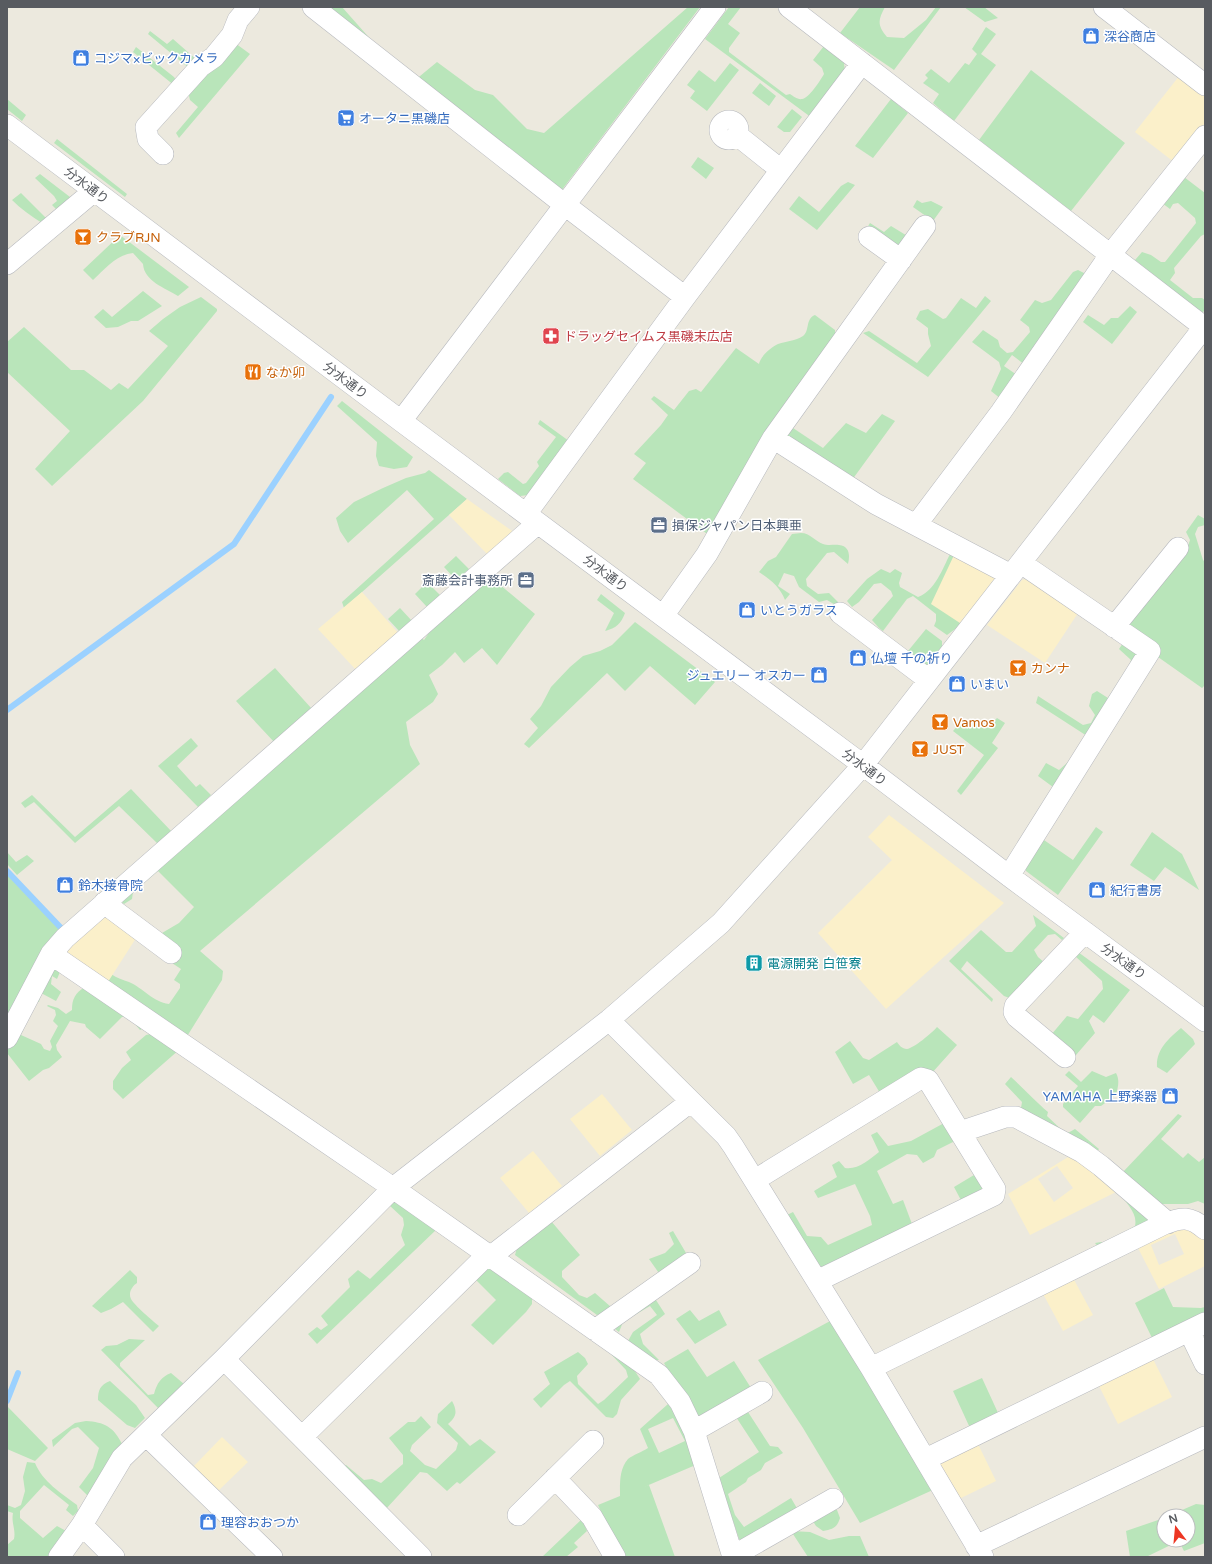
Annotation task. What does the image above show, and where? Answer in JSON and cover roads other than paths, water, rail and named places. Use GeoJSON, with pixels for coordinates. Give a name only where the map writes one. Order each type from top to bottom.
{"type":"FeatureCollection","features":[{"type":"Feature","properties":{"kind":"street"},"geometry":{"type":"LineString","coordinates":[[163,154],[148,139],[146,127],[201,66],[214,57],[232,35],[238,20],[249,7]]}},
{"type":"Feature","properties":{"kind":"street"},"geometry":{"type":"LineString","coordinates":[[313,7],[565,205],[685,297]]}},
{"type":"Feature","properties":{"kind":"street"},"geometry":{"type":"LineString","coordinates":[[400,421],[714,7]]}},
{"type":"Feature","properties":{"kind":"street"},"geometry":{"type":"LineString","coordinates":[[59,1557],[82,1525],[122,1458],[224,1359],[393,1188],[608,1020],[721,924],[863,765],[1205,326],[1110,255],[789,7]]}},
{"type":"Feature","properties":{"kind":"street"},"geometry":{"type":"LineString","coordinates":[[1104,7],[1205,85]]}},
{"type":"Feature","properties":{"kind":"street"},"geometry":{"type":"LineString","coordinates":[[7,1038],[51,954],[65,938],[532,518],[685,297],[862,63]]}},
{"type":"Feature","properties":{"kind":"street","name":"分水通り"},"geometry":{"type":"LineString","coordinates":[[7,125],[400,421],[1205,1021]]}},
{"type":"Feature","properties":{"kind":"street"},"geometry":{"type":"LineString","coordinates":[[737,135],[781,170]]}},
{"type":"Feature","properties":{"kind":"street"},"geometry":{"type":"LineString","coordinates":[[916,525],[1001,412],[1110,255],[1205,136]]}},
{"type":"Feature","properties":{"kind":"street"},"geometry":{"type":"LineString","coordinates":[[7,264],[94,190]]}},
{"type":"Feature","properties":{"kind":"street"},"geometry":{"type":"LineString","coordinates":[[663,616],[707,554],[773,438],[925,226]]}},
{"type":"Feature","properties":{"kind":"street"},"geometry":{"type":"LineString","coordinates":[[869,237],[901,260]]}},
{"type":"Feature","properties":{"kind":"street"},"geometry":{"type":"LineString","coordinates":[[773,438],[876,504],[916,525],[1016,569],[1114,627],[1150,651],[1009,876]]}},
{"type":"Feature","properties":{"kind":"street"},"geometry":{"type":"LineString","coordinates":[[1114,627],[1178,548]]}},
{"type":"Feature","properties":{"kind":"street"},"geometry":{"type":"LineString","coordinates":[[840,613],[929,680]]}},
{"type":"Feature","properties":{"kind":"street"},"geometry":{"type":"LineString","coordinates":[[104,903],[171,953]]}},
{"type":"Feature","properties":{"kind":"street"},"geometry":{"type":"LineString","coordinates":[[1065,1057],[1016,1017],[1014,1012],[1015,1006],[1085,932]]}},
{"type":"Feature","properties":{"kind":"street"},"geometry":{"type":"LineString","coordinates":[[51,954],[393,1188],[660,1375],[680,1402],[694,1431],[733,1556],[833,1498]]}},
{"type":"Feature","properties":{"kind":"street"},"geometry":{"type":"LineString","coordinates":[[608,1020],[726,1136],[871,1368],[980,1552],[1205,1437]]}},
{"type":"Feature","properties":{"kind":"street"},"geometry":{"type":"LineString","coordinates":[[754,1180],[921,1078],[928,1080],[995,1189],[994,1195],[817,1281]]}},
{"type":"Feature","properties":{"kind":"street"},"geometry":{"type":"LineString","coordinates":[[302,1437],[489,1256],[690,1102]]}},
{"type":"Feature","properties":{"kind":"street"},"geometry":{"type":"LineString","coordinates":[[960,1132],[1005,1117],[1016,1117],[1082,1152],[1101,1166],[1168,1223]]}},
{"type":"Feature","properties":{"kind":"street"},"geometry":{"type":"LineString","coordinates":[[871,1368],[1168,1223],[1178,1219],[1188,1219],[1197,1222],[1205,1229]]}},
{"type":"Feature","properties":{"kind":"street"},"geometry":{"type":"LineString","coordinates":[[595,1330],[690,1263]]}},
{"type":"Feature","properties":{"kind":"street"},"geometry":{"type":"LineString","coordinates":[[926,1459],[1197,1327],[1205,1364]]}},
{"type":"Feature","properties":{"kind":"street"},"geometry":{"type":"LineString","coordinates":[[224,1359],[421,1557]]}},
{"type":"Feature","properties":{"kind":"street"},"geometry":{"type":"LineString","coordinates":[[694,1431],[762,1392]]}},
{"type":"Feature","properties":{"kind":"street"},"geometry":{"type":"LineString","coordinates":[[146,1435],[272,1557]]}},
{"type":"Feature","properties":{"kind":"street"},"geometry":{"type":"LineString","coordinates":[[518,1514],[593,1441]]}},
{"type":"Feature","properties":{"kind":"street"},"geometry":{"type":"LineString","coordinates":[[555,1478],[590,1513],[608,1542],[615,1557]]}},
{"type":"Feature","properties":{"kind":"street"},"geometry":{"type":"LineString","coordinates":[[82,1525],[114,1557]]}},
{"type":"Feature","properties":{"kind":"waterway"},"geometry":{"type":"LineString","coordinates":[[7,710],[234,544],[331,397]]}},
{"type":"Feature","properties":{"kind":"waterway"},"geometry":{"type":"LineString","coordinates":[[7,871],[63,930]]}},
{"type":"Feature","properties":{"kind":"waterway"},"geometry":{"type":"LineString","coordinates":[[7,1401],[18,1373]]}},
{"type":"Feature","properties":{"kind":"place","name":"深谷商店"},"geometry":{"type":"Point","coordinates":[1091,36]}},
{"type":"Feature","properties":{"kind":"place","name":"コジマ×ビックカメラ"},"geometry":{"type":"Point","coordinates":[81,58]}},
{"type":"Feature","properties":{"kind":"place","name":"オータニ黒磯店"},"geometry":{"type":"Point","coordinates":[346,118]}},
{"type":"Feature","properties":{"kind":"place","name":"クラブRJN"},"geometry":{"type":"Point","coordinates":[83,237]}},
{"type":"Feature","properties":{"kind":"place","name":"ドラッグセイムス黒磯末広店"},"geometry":{"type":"Point","coordinates":[551,336]}},
{"type":"Feature","properties":{"kind":"place","name":"なか卯"},"geometry":{"type":"Point","coordinates":[253,372]}},
{"type":"Feature","properties":{"kind":"place","name":"損保ジャパン日本興亜"},"geometry":{"type":"Point","coordinates":[659,525]}},
{"type":"Feature","properties":{"kind":"place","name":"斎藤会計事務所"},"geometry":{"type":"Point","coordinates":[526,580]}},
{"type":"Feature","properties":{"kind":"place","name":"いとうガラス"},"geometry":{"type":"Point","coordinates":[747,610]}},
{"type":"Feature","properties":{"kind":"place","name":"仏壇 千の祈り"},"geometry":{"type":"Point","coordinates":[858,658]}},
{"type":"Feature","properties":{"kind":"place","name":"カンナ"},"geometry":{"type":"Point","coordinates":[1018,668]}},
{"type":"Feature","properties":{"kind":"place","name":"ジュエリー オスカー"},"geometry":{"type":"Point","coordinates":[819,675]}},
{"type":"Feature","properties":{"kind":"place","name":"いまい"},"geometry":{"type":"Point","coordinates":[957,684]}},
{"type":"Feature","properties":{"kind":"place","name":"Vamos"},"geometry":{"type":"Point","coordinates":[940,722]}},
{"type":"Feature","properties":{"kind":"place","name":"JUST"},"geometry":{"type":"Point","coordinates":[920,749]}},
{"type":"Feature","properties":{"kind":"place","name":"鈴木接骨院"},"geometry":{"type":"Point","coordinates":[65,885]}},
{"type":"Feature","properties":{"kind":"place","name":"紀行書房"},"geometry":{"type":"Point","coordinates":[1097,890]}},
{"type":"Feature","properties":{"kind":"place","name":"電源開発 白笹寮"},"geometry":{"type":"Point","coordinates":[754,963]}},
{"type":"Feature","properties":{"kind":"place","name":"YAMAHA 上野楽器"},"geometry":{"type":"Point","coordinates":[1170,1096]}},
{"type":"Feature","properties":{"kind":"place","name":"理容おおつか"},"geometry":{"type":"Point","coordinates":[208,1522]}}]}
